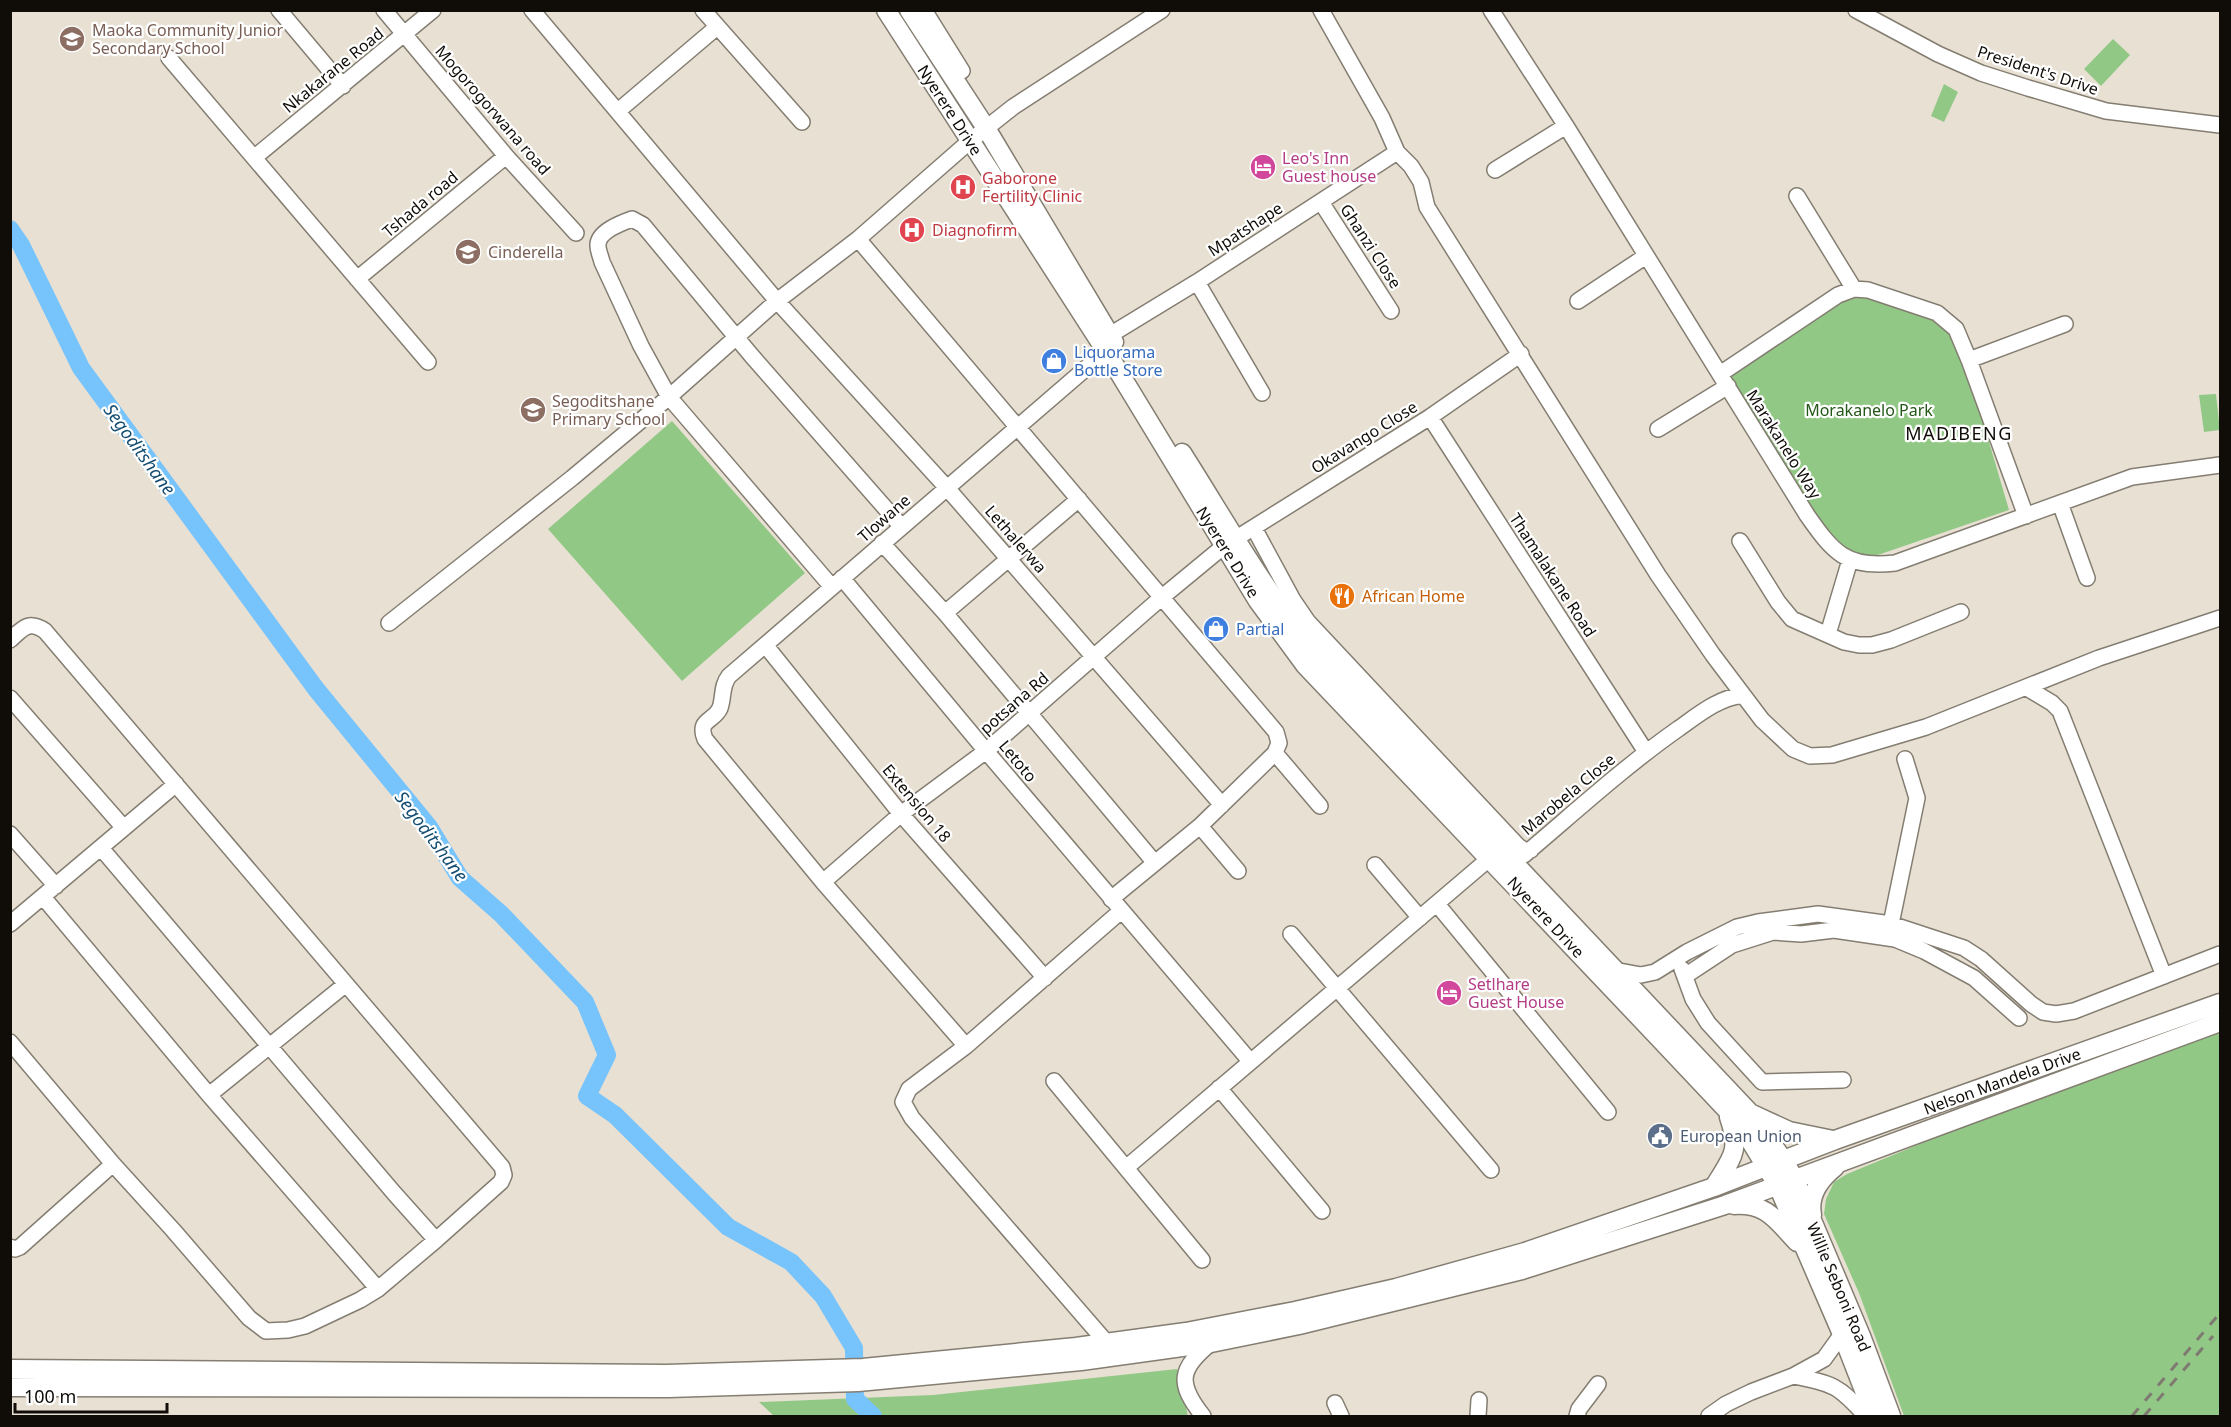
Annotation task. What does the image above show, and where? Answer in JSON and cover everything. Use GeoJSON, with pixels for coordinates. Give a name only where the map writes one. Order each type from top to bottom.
{"type":"FeatureCollection","features":[{"type":"Feature","properties":{"kind":"main road","name":"Nyerere Drive"},"geometry":{"type":"LineString","coordinates":[[886,10],[970,141],[1108,343]]}},
{"type":"Feature","properties":{"kind":"main road","name":"Nyerere Drive"},"geometry":{"type":"LineString","coordinates":[[909,10],[986,128],[1108,343],[1230,543],[1258,601],[1305,665],[1726,1110],[1748,1137],[1767,1167]]}},
{"type":"Feature","properties":{"kind":"main road","name":"Nyerere Drive"},"geometry":{"type":"LineString","coordinates":[[1230,543],[1313,650],[1750,1113],[1784,1159]]}},
{"type":"Feature","properties":{"kind":"main road","name":"Nelson Mandela Drive"},"geometry":{"type":"LineString","coordinates":[[861,1375],[1186,1332],[1396,1288],[1525,1252],[2220,1003]]}},
{"type":"Feature","properties":{"kind":"main road","name":"Nelson Mandela Drive"},"geometry":{"type":"LineString","coordinates":[[861,1375],[1081,1361],[1211,1343],[1522,1270],[1787,1183],[2220,1022]]}},
{"type":"Feature","properties":{"kind":"main road"},"geometry":{"type":"LineString","coordinates":[[1714,1186],[1728,1163],[1735,1144],[1735,1135],[1726,1110]]}},
{"type":"Feature","properties":{"kind":"main road"},"geometry":{"type":"LineString","coordinates":[[1750,1113],[1789,1131],[1835,1140]]}},
{"type":"Feature","properties":{"kind":"main road","name":"Willie Seboni Road"},"geometry":{"type":"LineString","coordinates":[[1784,1159],[1787,1183],[1874,1416]]}},
{"type":"Feature","properties":{"kind":"main road"},"geometry":{"type":"LineString","coordinates":[[1812,1246],[1810,1200],[1823,1178],[1838,1164]]}},
{"type":"Feature","properties":{"kind":"main road","name":"Willie Seboni Road"},"geometry":{"type":"LineString","coordinates":[[1767,1167],[1787,1183]]}},
{"type":"Feature","properties":{"kind":"main road"},"geometry":{"type":"LineString","coordinates":[[1725,1205],[1755,1205],[1812,1246]]}},
{"type":"Feature","properties":{"kind":"main road","name":"Willie Seboni Road"},"geometry":{"type":"LineString","coordinates":[[1812,1246],[1861,1336],[1891,1416]]}},
{"type":"Feature","properties":{"kind":"main road"},"geometry":{"type":"LineString","coordinates":[[10,1369],[654,1374],[772,1378]]}},
{"type":"Feature","properties":{"kind":"main road"},"geometry":{"type":"LineString","coordinates":[[10,1387],[669,1388],[772,1378],[861,1375]]}},
{"type":"Feature","properties":{"kind":"street"},"geometry":{"type":"LineString","coordinates":[[279,10],[343,86]]}},
{"type":"Feature","properties":{"kind":"street","name":"Mogorogorwana road"},"geometry":{"type":"LineString","coordinates":[[384,10],[506,156],[576,233]]}},
{"type":"Feature","properties":{"kind":"street","name":"Nkakarane Road"},"geometry":{"type":"LineString","coordinates":[[255,157],[433,10]]}},
{"type":"Feature","properties":{"kind":"street","name":"Lethalerwa"},"geometry":{"type":"LineString","coordinates":[[532,10],[777,301],[1010,559],[1222,805]]}},
{"type":"Feature","properties":{"kind":"street"},"geometry":{"type":"LineString","coordinates":[[703,10],[802,122]]}},
{"type":"Feature","properties":{"kind":"street"},"geometry":{"type":"LineString","coordinates":[[924,10],[962,71]]}},
{"type":"Feature","properties":{"kind":"street"},"geometry":{"type":"LineString","coordinates":[[389,623],[669,398],[777,301],[858,239],[986,128],[1013,107],[1162,10]]}},
{"type":"Feature","properties":{"kind":"street"},"geometry":{"type":"LineString","coordinates":[[1321,10],[1382,118],[1398,152],[1421,182],[1427,207],[1658,575],[1743,695],[1769,727],[1793,749],[1810,756],[1832,755],[1926,727],[2099,658],[2220,618]]}},
{"type":"Feature","properties":{"kind":"street","name":"Marakanelo Way"},"geometry":{"type":"LineString","coordinates":[[1491,10],[1566,126],[1807,515],[1826,542],[1857,564],[1895,563],[2132,477],[2220,465]]}},
{"type":"Feature","properties":{"kind":"street","name":"President's Drive"},"geometry":{"type":"LineString","coordinates":[[1856,10],[1938,54],[1981,73],[2028,88],[2106,111],[2220,125]]}},
{"type":"Feature","properties":{"kind":"street"},"geometry":{"type":"LineString","coordinates":[[618,111],[717,27]]}},
{"type":"Feature","properties":{"kind":"street"},"geometry":{"type":"LineString","coordinates":[[169,58],[428,362]]}},
{"type":"Feature","properties":{"kind":"street"},"geometry":{"type":"LineString","coordinates":[[1495,170],[1566,126]]}},
{"type":"Feature","properties":{"kind":"street","name":"Mpatshape"},"geometry":{"type":"LineString","coordinates":[[1108,343],[1197,282],[1398,152]]}},
{"type":"Feature","properties":{"kind":"street","name":"Tshada road"},"geometry":{"type":"LineString","coordinates":[[357,279],[506,156]]}},
{"type":"Feature","properties":{"kind":"street"},"geometry":{"type":"LineString","coordinates":[[1797,196],[1854,289]]}},
{"type":"Feature","properties":{"kind":"street","name":"Ghanzi Close"},"geometry":{"type":"LineString","coordinates":[[1321,201],[1391,311]]}},
{"type":"Feature","properties":{"kind":"street","name":"Letoto"},"geometry":{"type":"LineString","coordinates":[[736,338],[637,220],[624,222],[599,239],[598,247],[602,262],[641,346],[669,398],[986,751],[1250,1061]]}},
{"type":"Feature","properties":{"kind":"street"},"geometry":{"type":"LineString","coordinates":[[858,239],[1019,426],[1161,598],[1276,732],[1279,743],[1275,753],[1200,826],[1155,863],[1045,978],[966,1046],[909,1089],[903,1102],[905,1108],[1106,1342]]}},
{"type":"Feature","properties":{"kind":"street"},"geometry":{"type":"LineString","coordinates":[[1578,301],[1647,256]]}},
{"type":"Feature","properties":{"kind":"street"},"geometry":{"type":"LineString","coordinates":[[1197,282],[1262,393]]}},
{"type":"Feature","properties":{"kind":"street"},"geometry":{"type":"LineString","coordinates":[[1658,429],[1838,295],[1854,289],[1868,290],[1937,313],[1956,329],[1970,360],[2026,516]]}},
{"type":"Feature","properties":{"kind":"street"},"geometry":{"type":"LineString","coordinates":[[1970,360],[2065,324]]}},
{"type":"Feature","properties":{"kind":"street"},"geometry":{"type":"LineString","coordinates":[[736,338],[901,526]]}},
{"type":"Feature","properties":{"kind":"street","name":"Tlowane"},"geometry":{"type":"LineString","coordinates":[[823,882],[705,739],[702,730],[704,724],[719,709],[725,681],[1019,426],[1108,343]]}},
{"type":"Feature","properties":{"kind":"street","name":"Okavango Close"},"geometry":{"type":"LineString","coordinates":[[1230,543],[1430,417],[1521,354]]}},
{"type":"Feature","properties":{"kind":"street","name":"Thamalakane Road"},"geometry":{"type":"LineString","coordinates":[[1430,417],[1646,752]]}},
{"type":"Feature","properties":{"kind":"street"},"geometry":{"type":"LineString","coordinates":[[945,613],[1079,499]]}},
{"type":"Feature","properties":{"kind":"street"},"geometry":{"type":"LineString","coordinates":[[2060,503],[2087,579]]}},
{"type":"Feature","properties":{"kind":"street"},"geometry":{"type":"LineString","coordinates":[[1254,528],[1293,600],[1308,622],[1518,846],[1531,850]]}},
{"type":"Feature","properties":{"kind":"street"},"geometry":{"type":"LineString","coordinates":[[1740,541],[1792,620],[1844,642],[1872,645],[1891,640],[1961,612]]}},
{"type":"Feature","properties":{"kind":"street"},"geometry":{"type":"LineString","coordinates":[[882,543],[945,613],[1155,863]]}},
{"type":"Feature","properties":{"kind":"street","name":"potsana Rd"},"geometry":{"type":"LineString","coordinates":[[823,882],[901,814],[986,751],[1161,598],[1230,543]]}},
{"type":"Feature","properties":{"kind":"street"},"geometry":{"type":"LineString","coordinates":[[1828,634],[1851,560]]}},
{"type":"Feature","properties":{"kind":"street"},"geometry":{"type":"LineString","coordinates":[[10,640],[31,625],[45,631],[502,1167],[504,1175],[501,1182],[378,1289],[304,1326],[288,1330],[266,1330],[249,1318],[181,1238],[112,1164],[10,1042]]}},
{"type":"Feature","properties":{"kind":"street","name":"Extension 18"},"geometry":{"type":"LineString","coordinates":[[766,646],[901,814],[1045,978]]}},
{"type":"Feature","properties":{"kind":"street"},"geometry":{"type":"LineString","coordinates":[[2027,688],[2052,703],[2060,711],[2082,772],[2164,976]]}},
{"type":"Feature","properties":{"kind":"street","name":"Marobela Close"},"geometry":{"type":"LineString","coordinates":[[1514,864],[1646,752],[1714,705],[1729,697],[1743,695]]}},
{"type":"Feature","properties":{"kind":"street"},"geometry":{"type":"LineString","coordinates":[[10,698],[124,828]]}},
{"type":"Feature","properties":{"kind":"street"},"geometry":{"type":"LineString","coordinates":[[1275,753],[1320,806]]}},
{"type":"Feature","properties":{"kind":"street"},"geometry":{"type":"LineString","coordinates":[[1892,924],[1917,798],[1905,759]]}},
{"type":"Feature","properties":{"kind":"street"},"geometry":{"type":"LineString","coordinates":[[10,924],[176,784]]}},
{"type":"Feature","properties":{"kind":"street"},"geometry":{"type":"LineString","coordinates":[[1200,826],[1238,871]]}},
{"type":"Feature","properties":{"kind":"street"},"geometry":{"type":"LineString","coordinates":[[10,834],[56,886]]}},
{"type":"Feature","properties":{"kind":"street"},"geometry":{"type":"LineString","coordinates":[[101,848],[436,1240]]}},
{"type":"Feature","properties":{"kind":"street"},"geometry":{"type":"LineString","coordinates":[[1126,1167],[1490,858]]}},
{"type":"Feature","properties":{"kind":"street"},"geometry":{"type":"LineString","coordinates":[[1375,865],[1420,918]]}},
{"type":"Feature","properties":{"kind":"street"},"geometry":{"type":"LineString","coordinates":[[823,882],[966,1046]]}},
{"type":"Feature","properties":{"kind":"street"},"geometry":{"type":"LineString","coordinates":[[43,897],[208,1095],[378,1289]]}},
{"type":"Feature","properties":{"kind":"street"},"geometry":{"type":"LineString","coordinates":[[1437,904],[1608,1112]]}},
{"type":"Feature","properties":{"kind":"street"},"geometry":{"type":"LineString","coordinates":[[1614,970],[1641,975],[1655,972],[1678,957],[1737,927],[1818,914],[1892,924],[1964,948],[1982,959],[2031,1004],[2043,1012],[2056,1014],[2074,1011],[2220,954]]}},
{"type":"Feature","properties":{"kind":"street"},"geometry":{"type":"LineString","coordinates":[[1685,976],[1732,945],[1773,933],[1801,934],[1834,930],[1894,939],[1924,951],[1974,978],[2019,1018]]}},
{"type":"Feature","properties":{"kind":"street"},"geometry":{"type":"LineString","coordinates":[[1291,934],[1491,1170]]}},
{"type":"Feature","properties":{"kind":"street"},"geometry":{"type":"LineString","coordinates":[[1678,957],[1693,999],[1708,1023],[1762,1082],[1843,1080]]}},
{"type":"Feature","properties":{"kind":"street"},"geometry":{"type":"LineString","coordinates":[[1644,1001],[1648,982],[1655,972]]}},
{"type":"Feature","properties":{"kind":"street"},"geometry":{"type":"LineString","coordinates":[[208,1095],[346,984]]}},
{"type":"Feature","properties":{"kind":"street"},"geometry":{"type":"LineString","coordinates":[[1054,1081],[1202,1260]]}},
{"type":"Feature","properties":{"kind":"street"},"geometry":{"type":"LineString","coordinates":[[1219,1088],[1322,1211]]}},
{"type":"Feature","properties":{"kind":"street"},"geometry":{"type":"LineString","coordinates":[[10,1247],[15,1249],[20,1247],[112,1164]]}},
{"type":"Feature","properties":{"kind":"street"},"geometry":{"type":"LineString","coordinates":[[1709,1416],[1726,1404],[1793,1376],[1824,1359],[1842,1334]]}},
{"type":"Feature","properties":{"kind":"street"},"geometry":{"type":"LineString","coordinates":[[1203,1416],[1193,1404],[1186,1388],[1185,1377],[1190,1363],[1211,1343]]}},
{"type":"Feature","properties":{"kind":"street"},"geometry":{"type":"LineString","coordinates":[[1793,1376],[1828,1383],[1841,1390],[1866,1416]]}},
{"type":"Feature","properties":{"kind":"street"},"geometry":{"type":"LineString","coordinates":[[1577,1416],[1579,1409],[1598,1384]]}},
{"type":"Feature","properties":{"kind":"street"},"geometry":{"type":"LineString","coordinates":[[1478,1416],[1479,1400]]}},
{"type":"Feature","properties":{"kind":"green space"},"geometry":{"type":"Polygon","coordinates":[[[2113,39],[2130,55],[2101,86],[2084,69],[2113,39]]]}},
{"type":"Feature","properties":{"kind":"green space"},"geometry":{"type":"Polygon","coordinates":[[[1944,84],[1958,92],[1944,122],[1931,116],[1944,84]]]}},
{"type":"Feature","properties":{"kind":"green space","name":"Morakanelo Park"},"geometry":{"type":"Polygon","coordinates":[[[1854,289],[1956,329],[2009,510],[1872,557],[1845,551],[1826,542],[1720,374],[1854,289]]]}},
{"type":"Feature","properties":{"kind":"green space"},"geometry":{"type":"Polygon","coordinates":[[[2216,394],[2220,430],[2204,432],[2199,395],[2216,394]]]}},
{"type":"Feature","properties":{"kind":"green space"},"geometry":{"type":"Polygon","coordinates":[[[672,421],[805,573],[682,681],[548,529],[672,421]]]}},
{"type":"Feature","properties":{"kind":"green space"},"geometry":{"type":"Polygon","coordinates":[[[2220,1029],[2220,1416],[1904,1416],[1859,1293],[1824,1214],[1826,1199],[1834,1182],[1847,1174],[2012,1106],[2220,1029]]]}},
{"type":"Feature","properties":{"kind":"green space"},"geometry":{"type":"Polygon","coordinates":[[[1177,1369],[1188,1416],[774,1416],[759,1402],[933,1395],[1177,1369]]]}},
{"type":"Feature","properties":{"kind":"waterway","name":"Segoditshane"},"geometry":{"type":"LineString","coordinates":[[10,229],[21,245],[81,368],[316,689],[429,827],[460,878],[501,914],[585,1002],[607,1055],[587,1096],[615,1115],[728,1227],[791,1262],[823,1296],[854,1348],[855,1399],[873,1416]]}},
{"type":"Feature","properties":{"kind":"railway"},"geometry":{"type":"LineString","coordinates":[[2132,1416],[2220,1313]]}},
{"type":"Feature","properties":{"kind":"railway"},"geometry":{"type":"LineString","coordinates":[[2144,1416],[2213,1336]]}},
{"type":"Feature","properties":{"kind":"place","name":"Maoka Community Junior Secondary School"},"geometry":{"type":"Point","coordinates":[72,39]}},
{"type":"Feature","properties":{"kind":"place","name":"Leo's Inn Guest house"},"geometry":{"type":"Point","coordinates":[1263,167]}},
{"type":"Feature","properties":{"kind":"place","name":"Gaborone Fertility Clinic"},"geometry":{"type":"Point","coordinates":[963,187]}},
{"type":"Feature","properties":{"kind":"place","name":"Diagnofirm"},"geometry":{"type":"Point","coordinates":[912,230]}},
{"type":"Feature","properties":{"kind":"place","name":"Cinderella"},"geometry":{"type":"Point","coordinates":[468,252]}},
{"type":"Feature","properties":{"kind":"place","name":"Liquorama Bottle Store"},"geometry":{"type":"Point","coordinates":[1054,361]}},
{"type":"Feature","properties":{"kind":"place","name":"Segoditshane Primary School"},"geometry":{"type":"Point","coordinates":[533,410]}},
{"type":"Feature","properties":{"kind":"place","name":"African Home"},"geometry":{"type":"Point","coordinates":[1342,596]}},
{"type":"Feature","properties":{"kind":"place","name":"Partial"},"geometry":{"type":"Point","coordinates":[1216,629]}},
{"type":"Feature","properties":{"kind":"place","name":"Setlhare Guest House"},"geometry":{"type":"Point","coordinates":[1449,993]}},
{"type":"Feature","properties":{"kind":"place","name":"European Union"},"geometry":{"type":"Point","coordinates":[1660,1136]}},
{"type":"Feature","properties":{"kind":"district","name":"MADIBENG"},"geometry":{"type":"Point","coordinates":[1959,433]}}]}
